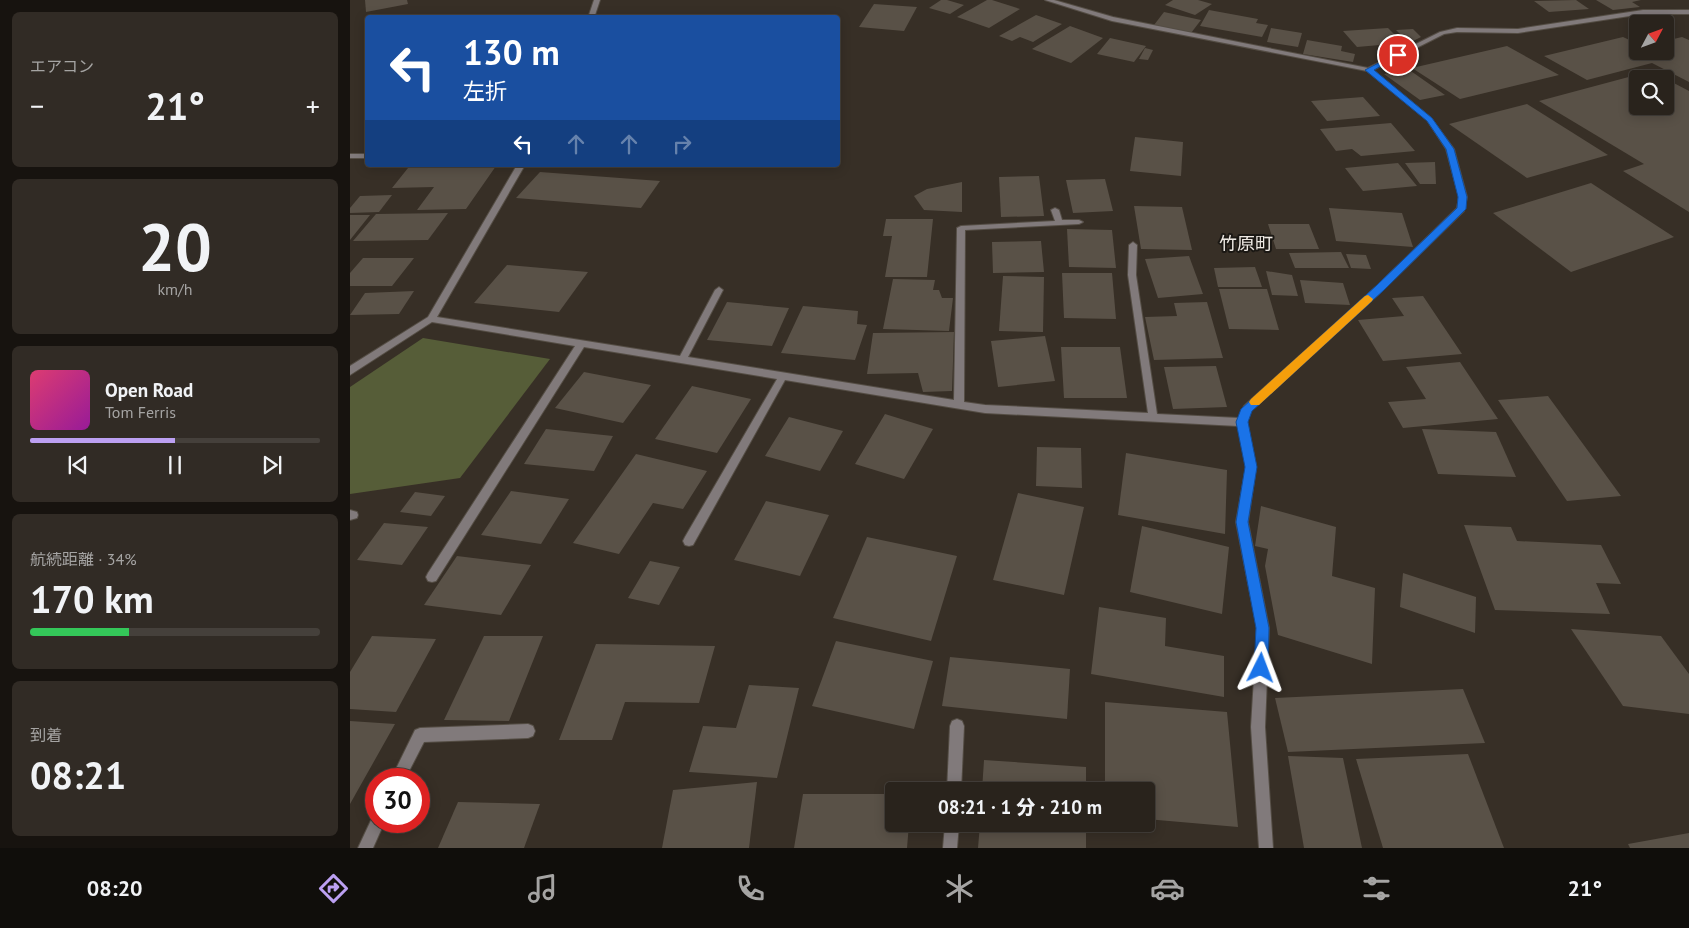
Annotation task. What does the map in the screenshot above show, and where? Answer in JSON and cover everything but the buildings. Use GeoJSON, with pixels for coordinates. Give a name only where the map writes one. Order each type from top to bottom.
{"type":"FeatureCollection","features":[{"type":"Feature","properties":{"kind":"street"},"geometry":{"type":"LineString","coordinates":[[592,15],[597,0]]}},
{"type":"Feature","properties":{"kind":"street"},"geometry":{"type":"LineString","coordinates":[[1048,0],[1112,19],[1369,70],[1429,119],[1450,149],[1463,197],[1461,209],[1381,287],[1247,409],[1242,422],[1251,467],[1242,522],[1262,628],[1258,727],[1266,848]]}},
{"type":"Feature","properties":{"kind":"street"},"geometry":{"type":"LineString","coordinates":[[1369,70],[1442,33],[1457,30],[1518,31],[1643,12],[1689,12]]}},
{"type":"Feature","properties":{"kind":"street"},"geometry":{"type":"LineString","coordinates":[[350,156],[365,156]]}},
{"type":"Feature","properties":{"kind":"street"},"geometry":{"type":"LineString","coordinates":[[350,372],[431,319],[520,167]]}},
{"type":"Feature","properties":{"kind":"street"},"geometry":{"type":"LineString","coordinates":[[1055,210],[1059,222]]}},
{"type":"Feature","properties":{"kind":"street"},"geometry":{"type":"LineString","coordinates":[[959,404],[961,228],[1079,222]]}},
{"type":"Feature","properties":{"kind":"street"},"geometry":{"type":"LineString","coordinates":[[1133,245],[1132,275],[1153,417]]}},
{"type":"Feature","properties":{"kind":"street"},"geometry":{"type":"LineString","coordinates":[[683,359],[719,290]]}},
{"type":"Feature","properties":{"kind":"street"},"geometry":{"type":"LineString","coordinates":[[431,319],[985,409],[1242,422]]}},
{"type":"Feature","properties":{"kind":"street"},"geometry":{"type":"LineString","coordinates":[[432,577],[582,343]]}},
{"type":"Feature","properties":{"kind":"street"},"geometry":{"type":"LineString","coordinates":[[689,540],[783,376]]}},
{"type":"Feature","properties":{"kind":"street"},"geometry":{"type":"LineString","coordinates":[[954,782],[957,726]]}},
{"type":"Feature","properties":{"kind":"street"},"geometry":{"type":"LineString","coordinates":[[403,768],[420,734],[528,731]]}},
{"type":"Feature","properties":{"kind":"street"},"geometry":{"type":"LineString","coordinates":[[950,848],[951,832]]}},
{"type":"Feature","properties":{"kind":"street"},"geometry":{"type":"LineString","coordinates":[[365,848],[372,833]]}},
{"type":"Feature","properties":{"kind":"green space"},"geometry":{"type":"Polygon","coordinates":[[[423,338],[550,359],[460,478],[350,494],[350,387],[423,338]]]}},
{"type":"Feature","properties":{"kind":"slow traffic"},"geometry":{"type":"LineString","coordinates":[[1255,402],[1368,299]]}},
{"type":"Feature","properties":{"kind":"district","name":"竹原町"},"geometry":{"type":"Point","coordinates":[1246,244]}},
{"type":"Feature","properties":{"kind":"route"},"geometry":{"type":"LineString","coordinates":[[1261,668],[1262,628],[1242,522],[1251,467],[1242,422],[1247,409],[1381,287],[1461,209],[1463,197],[1450,149],[1429,119],[1369,70],[1398,55]]}}]}
